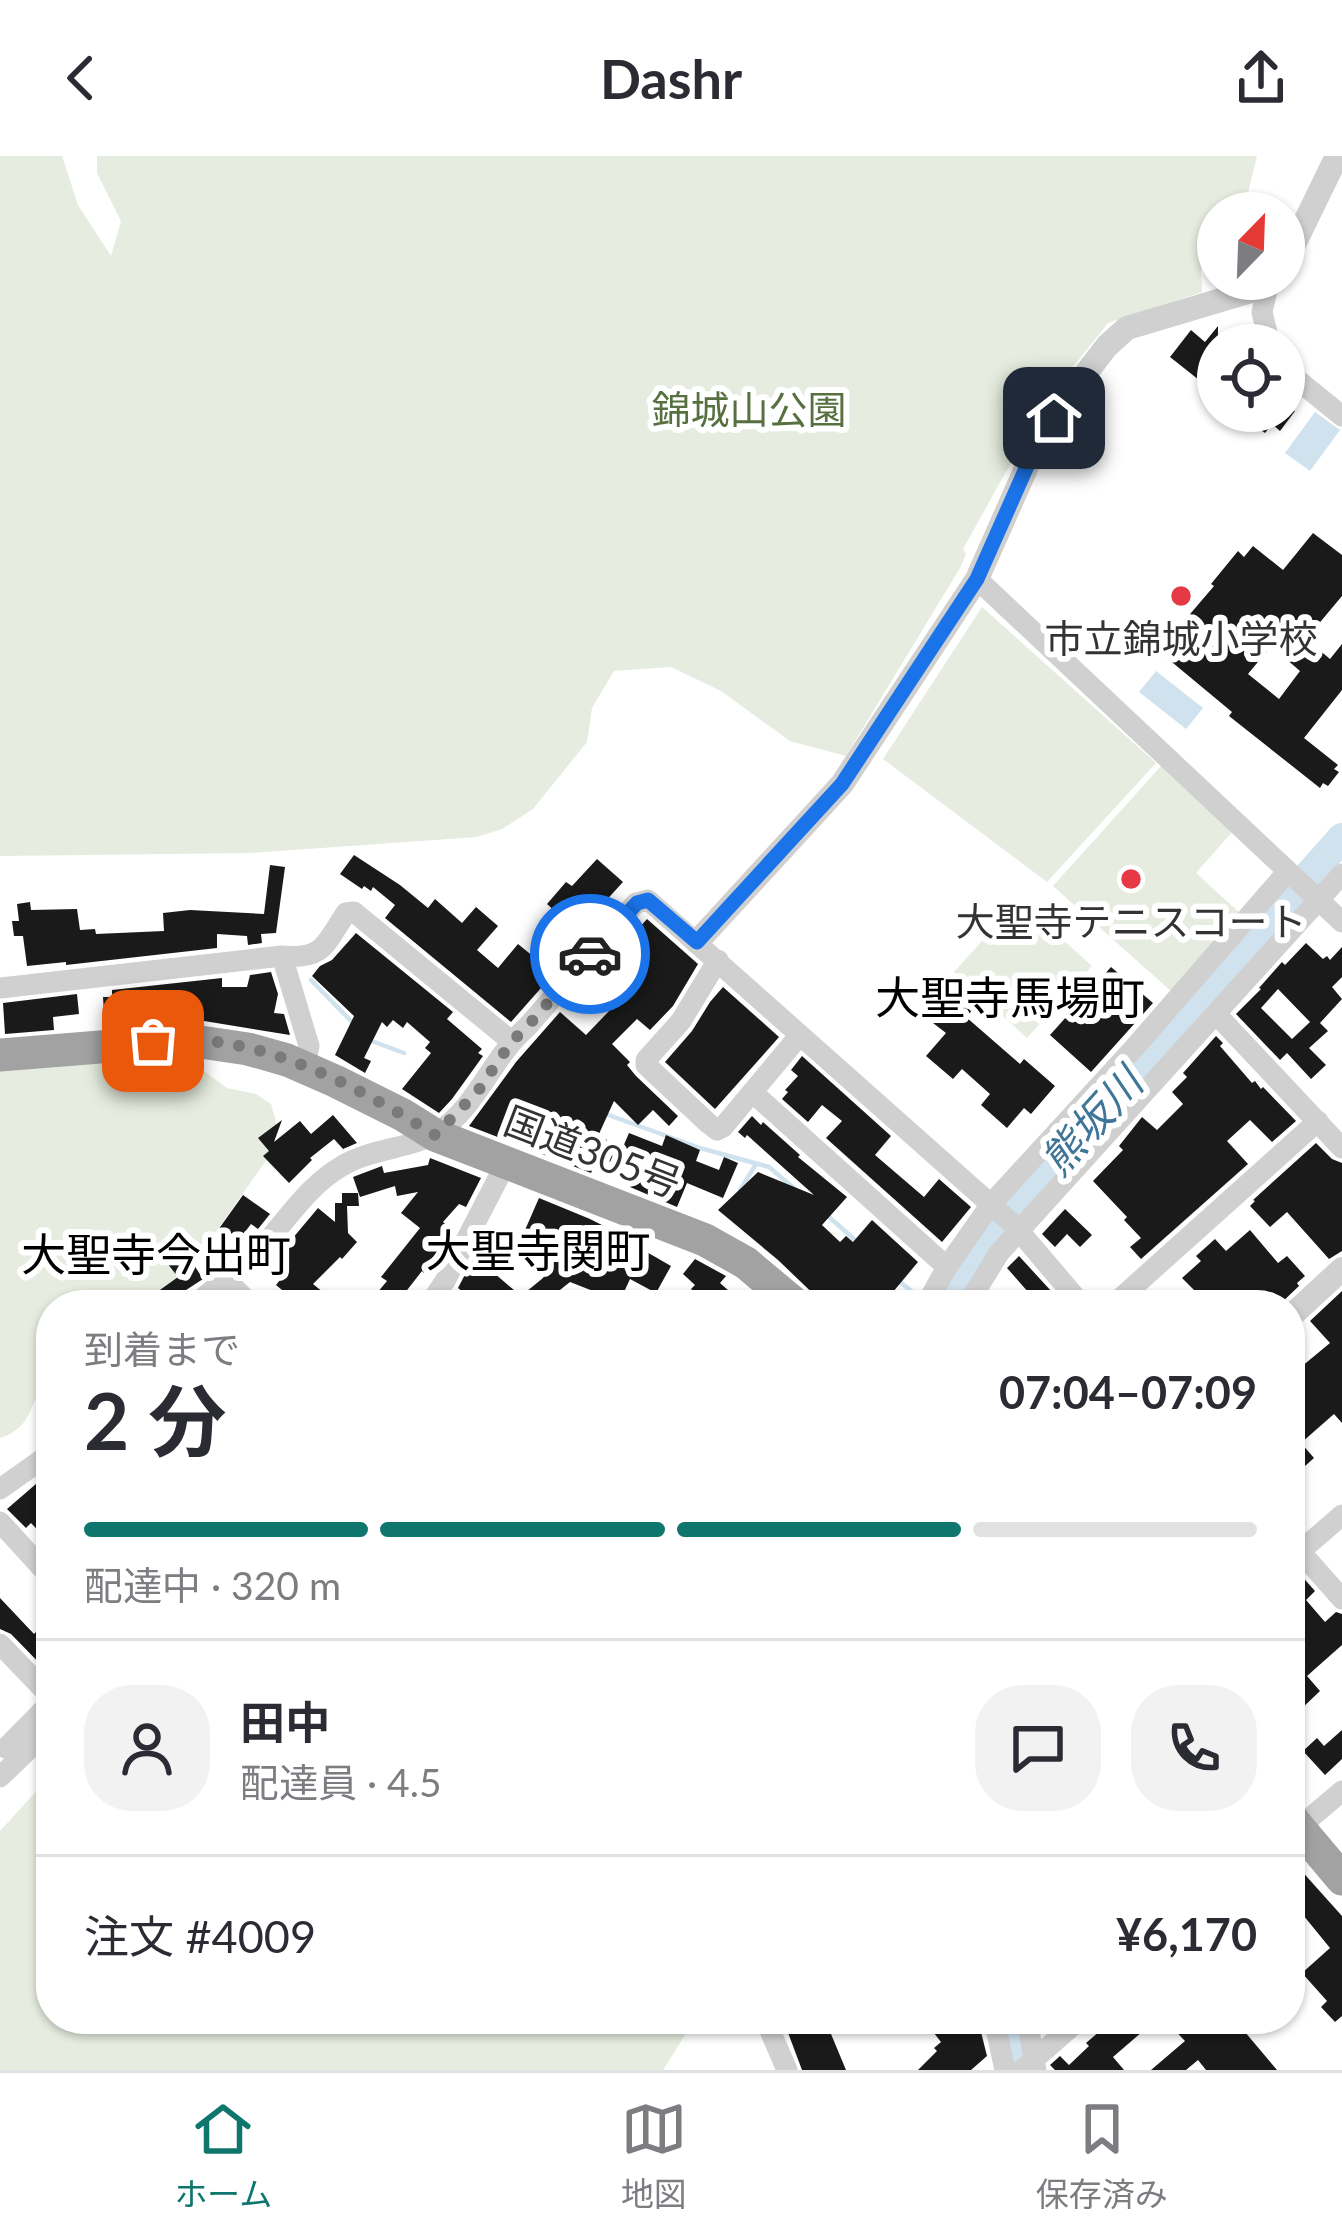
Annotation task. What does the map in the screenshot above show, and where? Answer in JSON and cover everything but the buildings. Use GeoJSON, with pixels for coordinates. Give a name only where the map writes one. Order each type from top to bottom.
{"type":"FeatureCollection","features":[{"type":"Feature","properties":{"kind":"highway","name":"国道305号"},"geometry":{"type":"LineString","coordinates":[[0,1055],[187,1040],[229,1044],[304,1067],[435,1135],[705,1240],[746,1263],[769,1290]]}},
{"type":"Feature","properties":{"kind":"highway"},"geometry":{"type":"LineString","coordinates":[[1305,1840],[1342,1879]]}},
{"type":"Feature","properties":{"kind":"street"},"geometry":{"type":"LineString","coordinates":[[1305,224],[1337,156]]}},
{"type":"Feature","properties":{"kind":"street"},"geometry":{"type":"LineString","coordinates":[[697,942],[842,784],[977,579],[1036,446],[1107,346],[1127,328],[1215,300]]}},
{"type":"Feature","properties":{"kind":"street"},"geometry":{"type":"LineString","coordinates":[[1305,386],[1342,416]]}},
{"type":"Feature","properties":{"kind":"street"},"geometry":{"type":"LineString","coordinates":[[977,579],[1342,922]]}},
{"type":"Feature","properties":{"kind":"street"},"geometry":{"type":"LineString","coordinates":[[934,1290],[992,1205],[1292,874]]}},
{"type":"Feature","properties":{"kind":"street"},"geometry":{"type":"LineString","coordinates":[[976,1290],[1017,1227],[1342,874]]}},
{"type":"Feature","properties":{"kind":"street"},"geometry":{"type":"LineString","coordinates":[[211,1290],[256,1252],[306,1195],[338,1168],[435,1135],[478,1091],[512,1041],[643,899],[1017,1227],[1070,1290]]}},
{"type":"Feature","properties":{"kind":"street"},"geometry":{"type":"LineString","coordinates":[[0,988],[282,956],[303,958],[320,952],[346,913],[354,912],[512,1041]]}},
{"type":"Feature","properties":{"kind":"street"},"geometry":{"type":"LineString","coordinates":[[282,956],[309,1046],[304,1067]]}},
{"type":"Feature","properties":{"kind":"street"},"geometry":{"type":"LineString","coordinates":[[718,960],[681,1021],[646,1060],[717,1130],[800,1034]]}},
{"type":"Feature","properties":{"kind":"street"},"geometry":{"type":"LineString","coordinates":[[1217,1015],[1342,1148]]}},
{"type":"Feature","properties":{"kind":"street"},"geometry":{"type":"LineString","coordinates":[[752,1092],[947,1267]]}},
{"type":"Feature","properties":{"kind":"street"},"geometry":{"type":"LineString","coordinates":[[1130,1290],[1318,1121]]}},
{"type":"Feature","properties":{"kind":"street"},"geometry":{"type":"LineString","coordinates":[[440,1290],[506,1163]]}},
{"type":"Feature","properties":{"kind":"street"},"geometry":{"type":"LineString","coordinates":[[1305,1302],[1342,1269]]}},
{"type":"Feature","properties":{"kind":"street"},"geometry":{"type":"LineString","coordinates":[[225,1278],[237,1290]]}},
{"type":"Feature","properties":{"kind":"street"},"geometry":{"type":"LineString","coordinates":[[0,1489],[36,1464]]}},
{"type":"Feature","properties":{"kind":"street"},"geometry":{"type":"LineString","coordinates":[[1305,1542],[1342,1515]]}},
{"type":"Feature","properties":{"kind":"street"},"geometry":{"type":"LineString","coordinates":[[0,1522],[36,1562]]}},
{"type":"Feature","properties":{"kind":"street"},"geometry":{"type":"LineString","coordinates":[[1305,1561],[1342,1599]]}},
{"type":"Feature","properties":{"kind":"street"},"geometry":{"type":"LineString","coordinates":[[0,1644],[36,1684]]}},
{"type":"Feature","properties":{"kind":"street"},"geometry":{"type":"LineString","coordinates":[[0,1777],[7,1750],[36,1717]]}},
{"type":"Feature","properties":{"kind":"street"},"geometry":{"type":"LineString","coordinates":[[7,1750],[36,1736]]}},
{"type":"Feature","properties":{"kind":"street"},"geometry":{"type":"LineString","coordinates":[[1305,1818],[1342,1791]]}},
{"type":"Feature","properties":{"kind":"street"},"geometry":{"type":"LineString","coordinates":[[771,2034],[787,2070]]}},
{"type":"Feature","properties":{"kind":"street"},"geometry":{"type":"LineString","coordinates":[[997,2034],[1005,2070]]}},
{"type":"Feature","properties":{"kind":"street"},"geometry":{"type":"LineString","coordinates":[[1028,2034],[1031,2067]]}},
{"type":"Feature","properties":{"kind":"street"},"geometry":{"type":"LineString","coordinates":[[1031,2067],[1065,2034]]}},
{"type":"Feature","properties":{"kind":"green space","name":"錦城山公園"},"geometry":{"type":"Polygon","coordinates":[[[0,156],[62,156],[78,205],[111,256],[121,221],[97,173],[97,156],[1257,156],[1248,192],[1197,192],[1197,294],[1108,323],[1072,368],[1022,443],[963,549],[966,554],[960,568],[846,756],[790,741],[721,691],[671,667],[614,671],[592,708],[587,742],[533,809],[502,829],[477,837],[251,853],[0,856],[0,156]]]}},
{"type":"Feature","properties":{"kind":"green space"},"geometry":{"type":"Polygon","coordinates":[[[982,607],[1156,763],[1047,882],[883,759],[982,607]]]}},
{"type":"Feature","properties":{"kind":"green space","name":"大聖寺テニスコート"},"geometry":{"type":"Polygon","coordinates":[[[1161,766],[1233,831],[1196,873],[1242,915],[1172,992],[1053,886],[1161,766]]]}},
{"type":"Feature","properties":{"kind":"green space"},"geometry":{"type":"Polygon","coordinates":[[[1019,900],[1092,966],[1027,1038],[954,972],[1019,900]]]}},
{"type":"Feature","properties":{"kind":"green space"},"geometry":{"type":"Polygon","coordinates":[[[189,1060],[227,1088],[256,1094],[271,1104],[277,1125],[270,1155],[184,1277],[164,1290],[36,1290],[36,1400],[20,1427],[0,1438],[0,1068],[189,1060]]]}},
{"type":"Feature","properties":{"kind":"green space"},"geometry":{"type":"Polygon","coordinates":[[[36,1791],[36,2034],[686,2034],[663,2070],[0,2070],[0,1831],[36,1791]]]}},
{"type":"Feature","properties":{"kind":"water"},"geometry":{"type":"Polygon","coordinates":[[[1315,412],[1340,430],[1310,471],[1285,453],[1305,432],[1315,412]]]}},
{"type":"Feature","properties":{"kind":"water"},"geometry":{"type":"Polygon","coordinates":[[[1156,671],[1203,708],[1186,729],[1139,692],[1156,671]]]}},
{"type":"Feature","properties":{"kind":"waterway","name":"熊坂川"},"geometry":{"type":"LineString","coordinates":[[958,1290],[987,1238],[1342,838]]}},
{"type":"Feature","properties":{"kind":"waterway"},"geometry":{"type":"LineString","coordinates":[[1320,865],[1328,880]]}},
{"type":"Feature","properties":{"kind":"waterway"},"geometry":{"type":"LineString","coordinates":[[311,980],[353,1023]]}},
{"type":"Feature","properties":{"kind":"waterway"},"geometry":{"type":"LineString","coordinates":[[369,1040],[404,1053]]}},
{"type":"Feature","properties":{"kind":"waterway"},"geometry":{"type":"LineString","coordinates":[[603,1113],[769,1167],[796,1190]]}},
{"type":"Feature","properties":{"kind":"waterway"},"geometry":{"type":"LineString","coordinates":[[740,1190],[756,1164]]}},
{"type":"Feature","properties":{"kind":"waterway"},"geometry":{"type":"LineString","coordinates":[[828,1216],[855,1240]]}},
{"type":"Feature","properties":{"kind":"waterway"},"geometry":{"type":"LineString","coordinates":[[899,1281],[910,1290]]}},
{"type":"Feature","properties":{"kind":"waterway","name":"熊坂川"},"geometry":{"type":"LineString","coordinates":[[1012,2034],[1020,2070]]}},
{"type":"Feature","properties":{"kind":"way so far"},"geometry":{"type":"LineString","coordinates":[[153,1041],[209,1041],[287,1060],[379,1102],[435,1135],[478,1091],[512,1041],[590,954]]}},
{"type":"Feature","properties":{"kind":"place","name":"市立錦城小学校"},"geometry":{"type":"Point","coordinates":[1181,596]}},
{"type":"Feature","properties":{"kind":"place","name":"大聖寺テニスコート"},"geometry":{"type":"Point","coordinates":[1131,879]}},
{"type":"Feature","properties":{"kind":"district","name":"大聖寺馬場町"},"geometry":{"type":"Point","coordinates":[1010,997]}},
{"type":"Feature","properties":{"kind":"district","name":"大聖寺関町"},"geometry":{"type":"Point","coordinates":[538,1250]}},
{"type":"Feature","properties":{"kind":"district","name":"大聖寺今出町"},"geometry":{"type":"Point","coordinates":[156,1254]}},
{"type":"Feature","properties":{"kind":"route"},"geometry":{"type":"LineString","coordinates":[[590,954],[643,899],[697,942],[842,784],[977,579],[1036,446],[1054,418]]}}]}
